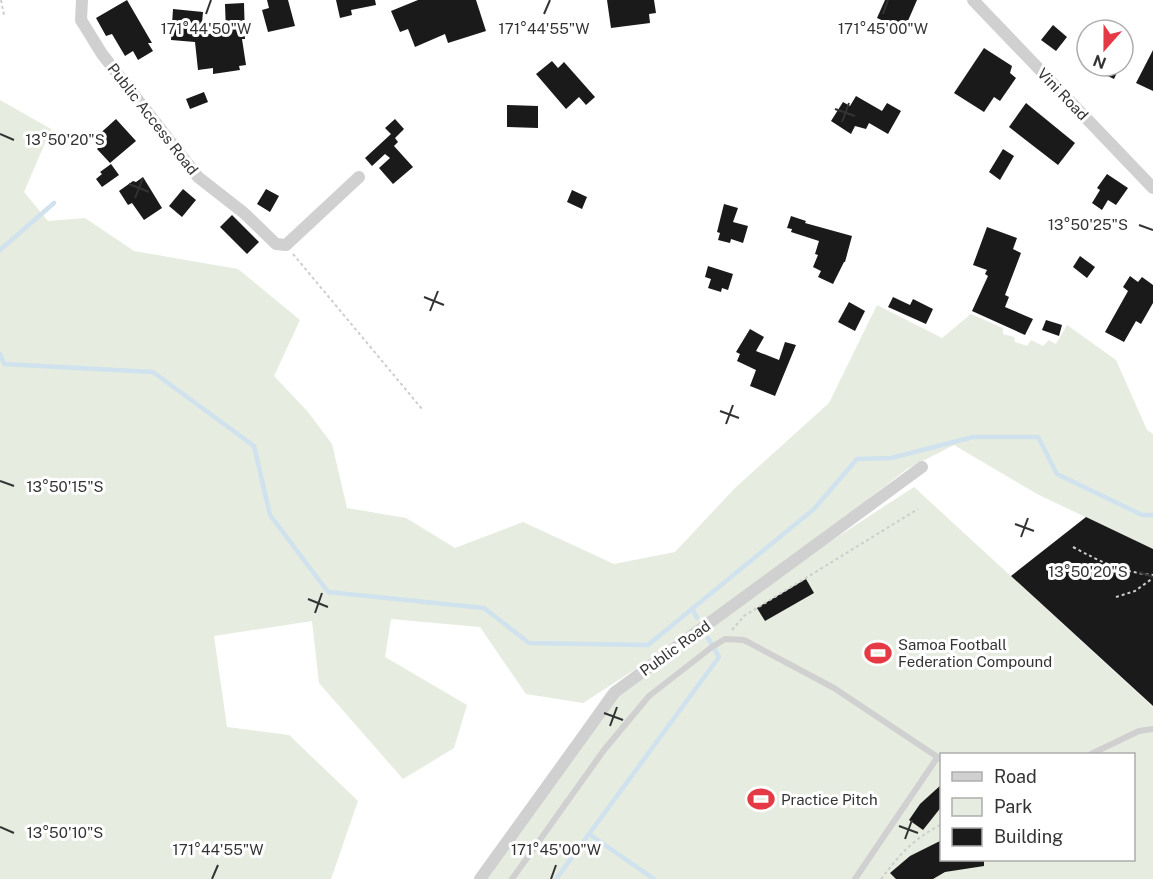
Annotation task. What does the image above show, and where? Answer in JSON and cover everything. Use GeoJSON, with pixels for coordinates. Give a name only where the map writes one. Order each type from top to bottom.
{"type":"FeatureCollection","features":[{"type":"Feature","properties":{"kind":"street","name":"Public Access Road"},"geometry":{"type":"LineString","coordinates":[[82,0],[81,20],[102,54],[198,177],[244,213],[276,244],[286,245]]}},
{"type":"Feature","properties":{"kind":"street","name":"Vini Road"},"geometry":{"type":"LineString","coordinates":[[973,0],[1153,188]]}},
{"type":"Feature","properties":{"kind":"street"},"geometry":{"type":"LineString","coordinates":[[286,245],[359,177]]}},
{"type":"Feature","properties":{"kind":"street","name":"Public Road"},"geometry":{"type":"LineString","coordinates":[[480,879],[615,692],[922,467]]}},
{"type":"Feature","properties":{"kind":"lane"},"geometry":{"type":"LineString","coordinates":[[512,879],[604,750],[649,696],[712,646],[722,641],[744,640],[834,688],[939,759],[855,879]]}},
{"type":"Feature","properties":{"kind":"lane"},"geometry":{"type":"LineString","coordinates":[[1092,753],[1139,731],[1153,729]]}},
{"type":"Feature","properties":{"kind":"path"},"geometry":{"type":"LineString","coordinates":[[1,0],[4,15]]}},
{"type":"Feature","properties":{"kind":"path"},"geometry":{"type":"LineString","coordinates":[[286,245],[422,409]]}},
{"type":"Feature","properties":{"kind":"path"},"geometry":{"type":"LineString","coordinates":[[722,641],[744,616],[918,509]]}},
{"type":"Feature","properties":{"kind":"path"},"geometry":{"type":"LineString","coordinates":[[1073,547],[1108,566],[1153,577]]}},
{"type":"Feature","properties":{"kind":"path"},"geometry":{"type":"LineString","coordinates":[[1116,597],[1135,591],[1153,577]]}},
{"type":"Feature","properties":{"kind":"path"},"geometry":{"type":"LineString","coordinates":[[881,879],[903,849],[940,825]]}},
{"type":"Feature","properties":{"kind":"green space"},"geometry":{"type":"Polygon","coordinates":[[[0,100],[51,129],[24,192],[48,221],[85,218],[134,251],[238,269],[300,320],[274,376],[308,412],[332,444],[347,508],[406,518],[455,548],[523,522],[614,564],[675,552],[735,488],[829,403],[877,305],[942,338],[971,314],[1003,328],[1003,334],[1014,337],[1015,342],[1027,346],[1031,340],[1043,346],[1049,340],[1056,344],[1067,325],[1116,360],[1147,430],[1153,434],[1153,549],[1039,495],[954,445],[907,469],[768,582],[914,487],[1153,707],[1153,879],[478,879],[608,690],[693,632],[583,703],[526,694],[480,627],[391,619],[385,657],[467,705],[454,748],[403,779],[319,683],[312,621],[214,636],[227,727],[289,735],[358,801],[331,879],[0,879],[0,100]]]}},
{"type":"Feature","properties":{"kind":"building"},"geometry":{"type":"Polygon","coordinates":[[[127,0],[152,43],[148,43],[153,51],[138,60],[133,51],[125,56],[112,34],[106,36],[96,18],[127,0]]]}},
{"type":"Feature","properties":{"kind":"building"},"geometry":{"type":"Polygon","coordinates":[[[267,0],[288,0],[295,26],[268,32],[262,10],[269,8],[267,0]]]}},
{"type":"Feature","properties":{"kind":"building"},"geometry":{"type":"Polygon","coordinates":[[[336,0],[375,0],[376,5],[351,10],[352,15],[340,18],[336,0]]]}},
{"type":"Feature","properties":{"kind":"building"},"geometry":{"type":"Polygon","coordinates":[[[418,0],[476,0],[486,31],[448,43],[445,34],[415,47],[408,29],[400,32],[391,11],[418,0]]]}},
{"type":"Feature","properties":{"kind":"building"},"geometry":{"type":"Polygon","coordinates":[[[607,0],[654,0],[656,13],[649,14],[650,23],[611,28],[607,0]]]}},
{"type":"Feature","properties":{"kind":"building"},"geometry":{"type":"Polygon","coordinates":[[[885,0],[917,0],[904,30],[877,18],[885,0]]]}},
{"type":"Feature","properties":{"kind":"building"},"geometry":{"type":"Polygon","coordinates":[[[244,3],[245,39],[242,39],[246,65],[239,66],[240,70],[213,74],[213,68],[198,70],[195,42],[171,40],[173,9],[203,12],[201,34],[226,33],[225,4],[244,3]]]}},
{"type":"Feature","properties":{"kind":"building"},"geometry":{"type":"Polygon","coordinates":[[[1053,25],[1067,37],[1056,51],[1041,40],[1053,25]]]}},
{"type":"Feature","properties":{"kind":"building"},"geometry":{"type":"Polygon","coordinates":[[[984,48],[1012,66],[1010,73],[1016,78],[1000,101],[994,97],[984,112],[954,93],[984,48]]]}},
{"type":"Feature","properties":{"kind":"building"},"geometry":{"type":"Polygon","coordinates":[[[1153,50],[1153,91],[1136,83],[1153,50]]]}},
{"type":"Feature","properties":{"kind":"building"},"geometry":{"type":"Polygon","coordinates":[[[552,61],[558,68],[564,62],[595,97],[586,105],[579,97],[566,109],[536,74],[552,61]]]}},
{"type":"Feature","properties":{"kind":"building"},"geometry":{"type":"Polygon","coordinates":[[[204,92],[208,102],[190,109],[186,99],[204,92]]]}},
{"type":"Feature","properties":{"kind":"building"},"geometry":{"type":"Polygon","coordinates":[[[856,96],[882,111],[887,103],[901,111],[888,134],[869,123],[866,129],[855,126],[851,134],[831,121],[843,102],[850,106],[856,96]]]}},
{"type":"Feature","properties":{"kind":"building"},"geometry":{"type":"Polygon","coordinates":[[[1026,103],[1075,143],[1058,165],[1009,127],[1026,103]]]}},
{"type":"Feature","properties":{"kind":"building"},"geometry":{"type":"Polygon","coordinates":[[[507,105],[538,106],[538,128],[507,127],[507,105]]]}},
{"type":"Feature","properties":{"kind":"building"},"geometry":{"type":"Polygon","coordinates":[[[116,119],[136,141],[110,163],[97,149],[101,145],[95,138],[116,119]]]}},
{"type":"Feature","properties":{"kind":"building"},"geometry":{"type":"Polygon","coordinates":[[[395,119],[404,129],[395,138],[398,142],[394,146],[413,167],[393,184],[379,168],[390,158],[385,154],[372,166],[365,158],[391,134],[385,128],[395,119]]]}},
{"type":"Feature","properties":{"kind":"building"},"geometry":{"type":"Polygon","coordinates":[[[1003,149],[1014,156],[1000,180],[989,172],[1003,149]]]}},
{"type":"Feature","properties":{"kind":"building"},"geometry":{"type":"Polygon","coordinates":[[[111,164],[119,175],[102,187],[96,179],[102,174],[100,172],[111,164]]]}},
{"type":"Feature","properties":{"kind":"building"},"geometry":{"type":"Polygon","coordinates":[[[1107,174],[1128,188],[1116,205],[1108,200],[1102,210],[1092,203],[1100,190],[1097,188],[1107,174]]]}},
{"type":"Feature","properties":{"kind":"building"},"geometry":{"type":"Polygon","coordinates":[[[143,177],[162,208],[144,220],[132,203],[128,205],[119,191],[143,177]]]}},
{"type":"Feature","properties":{"kind":"building"},"geometry":{"type":"Polygon","coordinates":[[[183,189],[196,200],[182,217],[169,206],[183,189]]]}},
{"type":"Feature","properties":{"kind":"building"},"geometry":{"type":"Polygon","coordinates":[[[266,189],[279,196],[270,212],[257,204],[266,189]]]}},
{"type":"Feature","properties":{"kind":"building"},"geometry":{"type":"Polygon","coordinates":[[[572,190],[587,197],[582,209],[567,202],[572,190]]]}},
{"type":"Feature","properties":{"kind":"building"},"geometry":{"type":"Polygon","coordinates":[[[724,204],[738,208],[733,222],[748,226],[743,243],[731,239],[730,243],[718,240],[720,233],[717,232],[724,204]]]}},
{"type":"Feature","properties":{"kind":"building"},"geometry":{"type":"Polygon","coordinates":[[[232,215],[259,242],[247,254],[220,227],[232,215]]]}},
{"type":"Feature","properties":{"kind":"building"},"geometry":{"type":"Polygon","coordinates":[[[791,216],[806,221],[805,223],[852,236],[845,262],[833,284],[818,277],[821,271],[813,267],[818,255],[815,254],[819,241],[791,232],[792,229],[787,228],[791,216]]]}},
{"type":"Feature","properties":{"kind":"building"},"geometry":{"type":"Polygon","coordinates":[[[987,227],[1017,238],[1013,249],[1021,253],[1005,295],[1009,297],[1005,307],[1033,319],[1025,335],[972,311],[988,276],[985,274],[987,270],[973,265],[987,227]]]}},
{"type":"Feature","properties":{"kind":"building"},"geometry":{"type":"Polygon","coordinates":[[[1080,256],[1095,267],[1087,278],[1073,267],[1080,256]]]}},
{"type":"Feature","properties":{"kind":"building"},"geometry":{"type":"Polygon","coordinates":[[[708,266],[733,274],[728,290],[722,288],[721,292],[708,288],[711,279],[705,277],[708,266]]]}},
{"type":"Feature","properties":{"kind":"building"},"geometry":{"type":"Polygon","coordinates":[[[1130,276],[1138,282],[1142,277],[1153,285],[1153,303],[1141,324],[1136,321],[1124,342],[1105,332],[1128,291],[1123,287],[1130,276]]]}},
{"type":"Feature","properties":{"kind":"building"},"geometry":{"type":"Polygon","coordinates":[[[893,297],[910,305],[913,299],[933,309],[926,324],[888,307],[893,297]]]}},
{"type":"Feature","properties":{"kind":"building"},"geometry":{"type":"Polygon","coordinates":[[[849,302],[865,311],[855,331],[838,322],[849,302]]]}},
{"type":"Feature","properties":{"kind":"building"},"geometry":{"type":"Polygon","coordinates":[[[1046,320],[1062,325],[1059,336],[1042,330],[1046,320]]]}},
{"type":"Feature","properties":{"kind":"building"},"geometry":{"type":"Polygon","coordinates":[[[750,329],[764,337],[756,351],[779,360],[785,342],[796,345],[775,396],[750,386],[756,370],[737,361],[740,354],[736,352],[750,329]]]}},
{"type":"Feature","properties":{"kind":"building"},"geometry":{"type":"Polygon","coordinates":[[[1086,517],[1153,549],[1153,706],[1011,576],[1086,517]]]}},
{"type":"Feature","properties":{"kind":"building"},"geometry":{"type":"Polygon","coordinates":[[[806,579],[814,593],[765,621],[757,608],[806,579]]]}},
{"type":"Feature","properties":{"kind":"building"},"geometry":{"type":"Polygon","coordinates":[[[940,786],[940,809],[923,830],[909,820],[920,804],[940,786]]]}},
{"type":"Feature","properties":{"kind":"building"},"geometry":{"type":"Polygon","coordinates":[[[940,841],[940,861],[984,861],[984,866],[945,872],[933,879],[896,879],[890,873],[910,856],[940,841]]]}},
{"type":"Feature","properties":{"kind":"waterway"},"geometry":{"type":"LineString","coordinates":[[0,250],[54,203]]}},
{"type":"Feature","properties":{"kind":"waterway"},"geometry":{"type":"LineString","coordinates":[[0,354],[4,364],[153,372],[254,446],[270,515],[328,592],[484,608],[529,643],[648,645],[814,509],[857,459],[891,458],[973,437],[1038,437],[1057,474],[1142,515],[1153,515]]}},
{"type":"Feature","properties":{"kind":"waterway"},"geometry":{"type":"LineString","coordinates":[[692,608],[697,618]]}},
{"type":"Feature","properties":{"kind":"waterway"},"geometry":{"type":"LineString","coordinates":[[556,879],[719,657],[708,638]]}},
{"type":"Feature","properties":{"kind":"waterway"},"geometry":{"type":"LineString","coordinates":[[589,834],[654,879]]}},
{"type":"Feature","properties":{"kind":"place","name":"Samoa Football Federation Compound"},"geometry":{"type":"Point","coordinates":[878,653]}},
{"type":"Feature","properties":{"kind":"place","name":"Practice Pitch"},"geometry":{"type":"Point","coordinates":[761,799]}}]}
